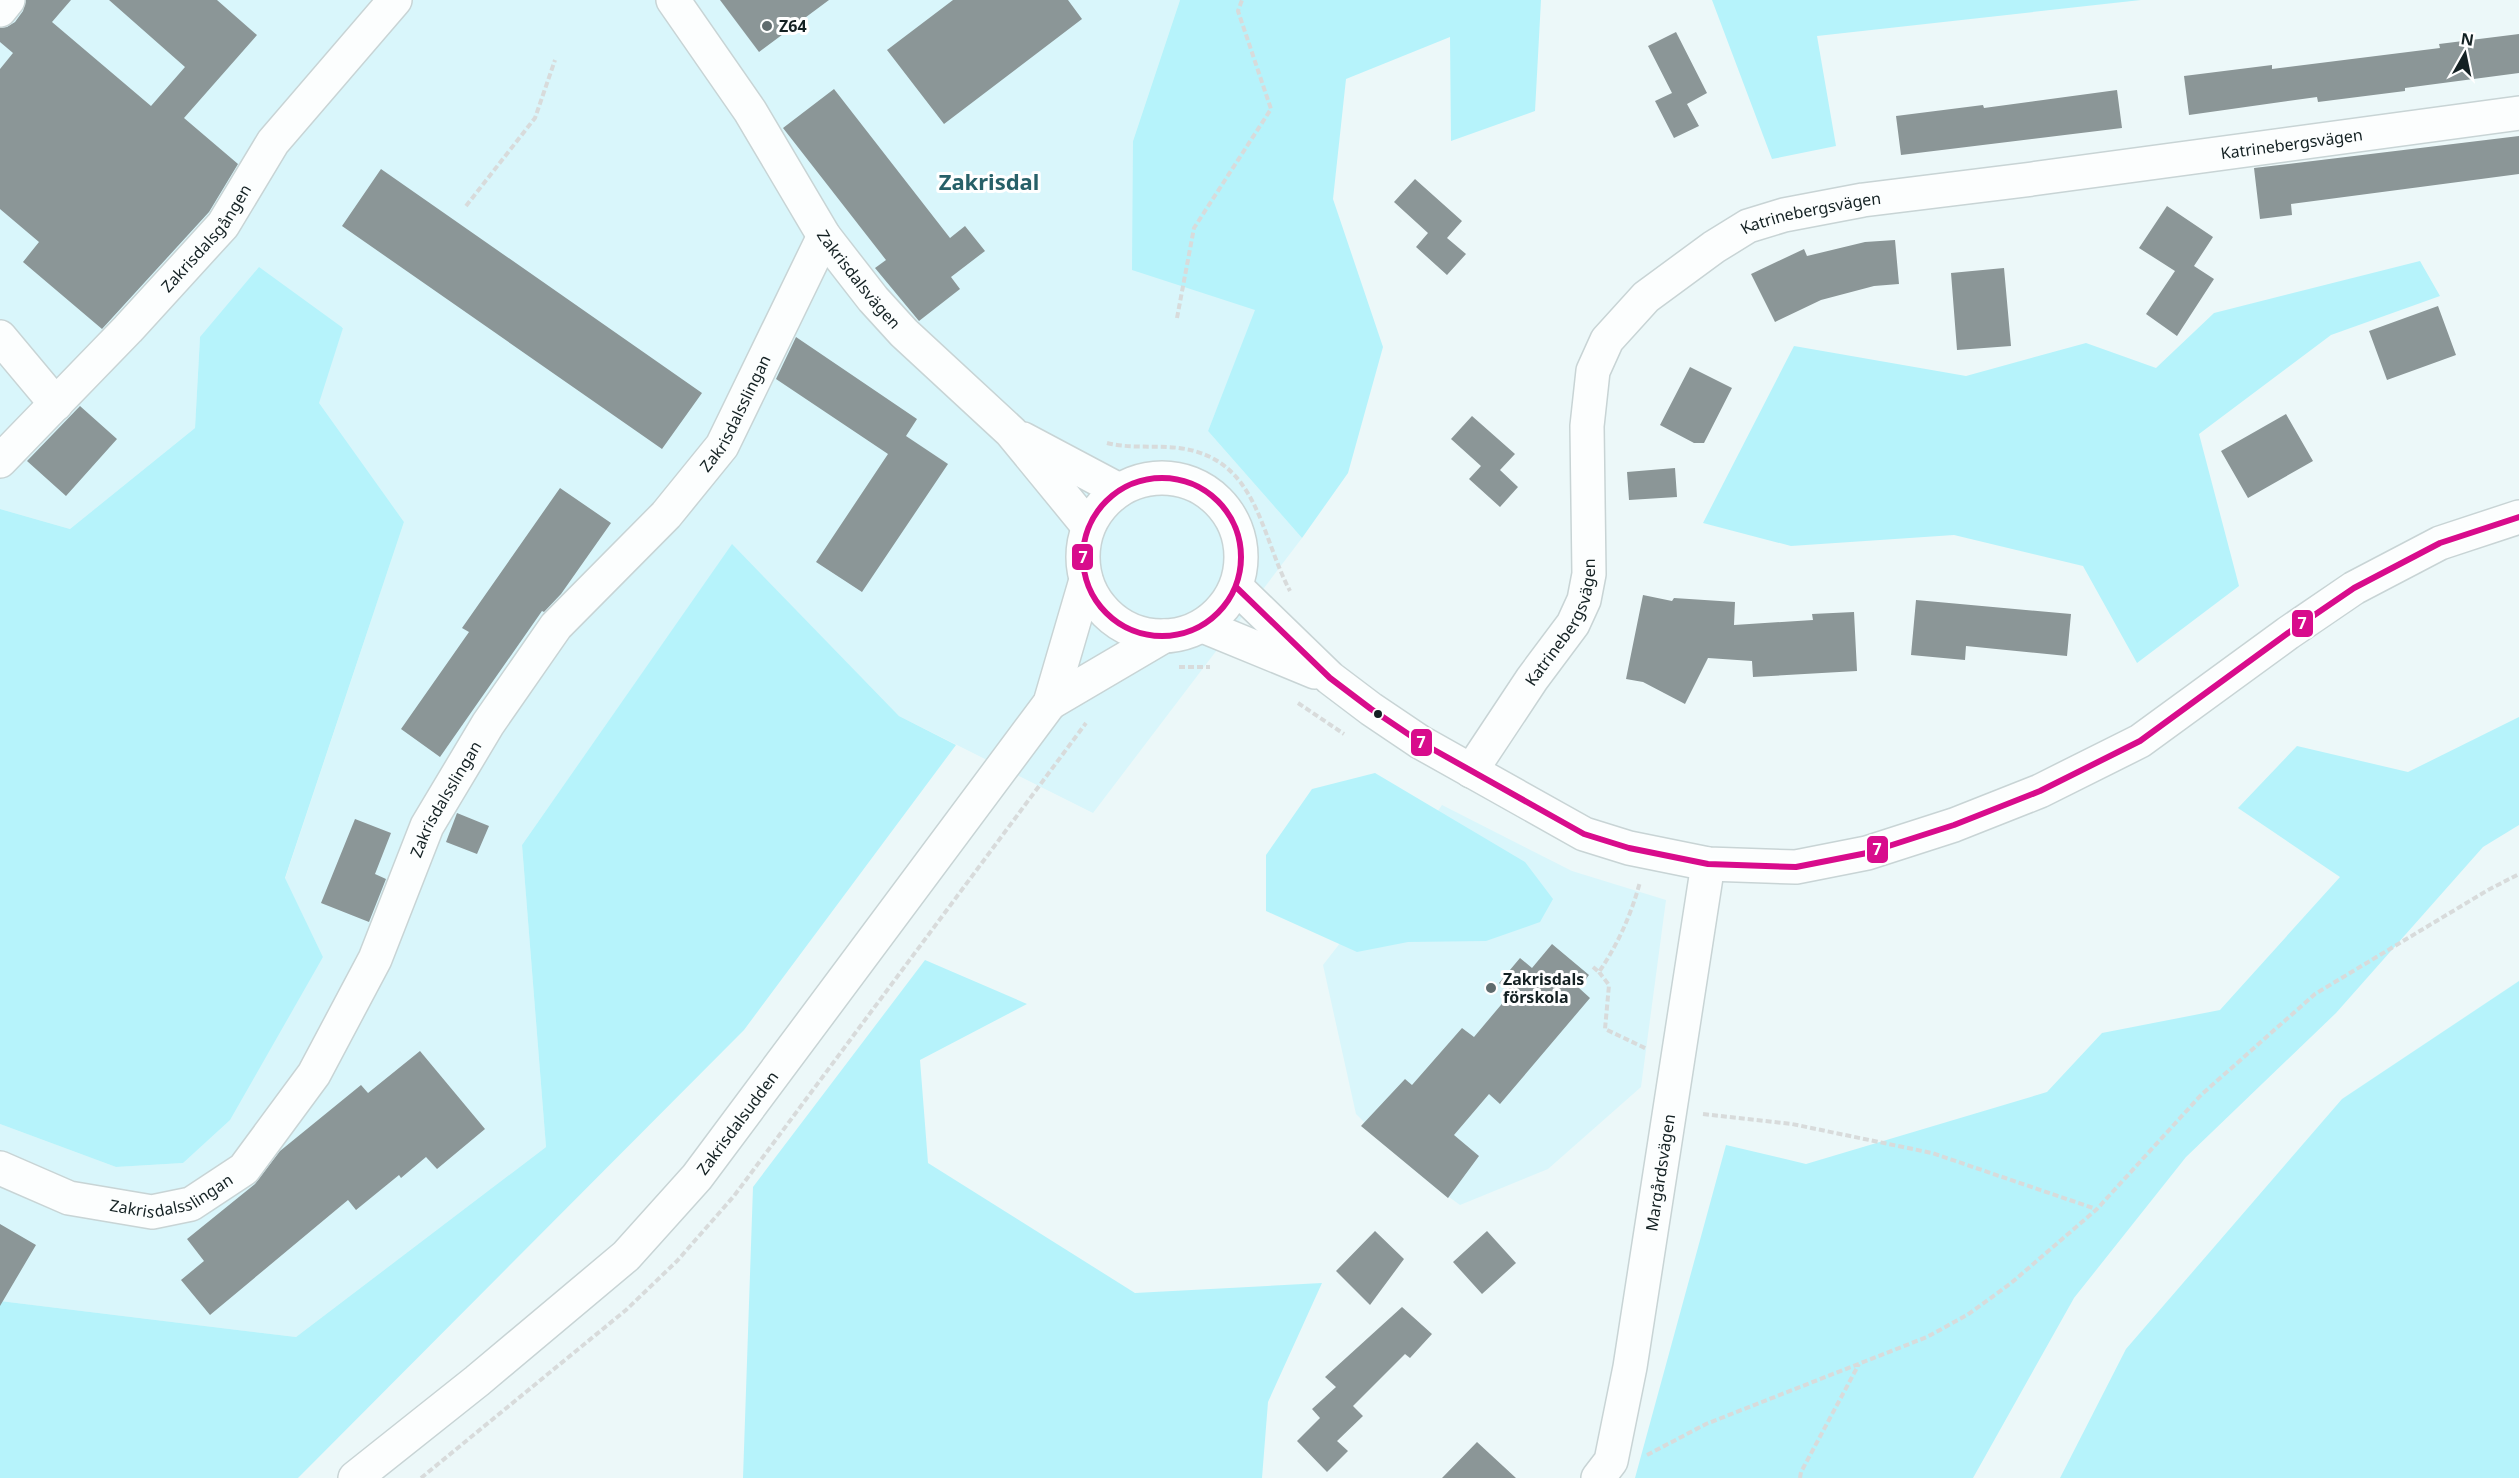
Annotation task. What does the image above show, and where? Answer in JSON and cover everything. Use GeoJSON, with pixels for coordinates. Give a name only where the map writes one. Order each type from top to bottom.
{"type":"FeatureCollection","features":[{"type":"Feature","properties":{"kind":"street"},"geometry":{"type":"LineString","coordinates":[[0,10],[8,0]]}},
{"type":"Feature","properties":{"kind":"street","name":"Zakrisdalsgången"},"geometry":{"type":"LineString","coordinates":[[0,461],[223,225],[273,142],[394,0]]}},
{"type":"Feature","properties":{"kind":"street","name":"Zakrisdalsvägen"},"geometry":{"type":"LineString","coordinates":[[673,0],[750,111],[824,236],[873,299],[903,333],[1011,432],[1088,526]]}},
{"type":"Feature","properties":{"kind":"street","name":"Katrinebergsvägen"},"geometry":{"type":"LineString","coordinates":[[1471,771],[1573,624],[1584,600],[1589,574],[1587,426],[1593,371],[1607,340],[1646,297],[1714,247],[1748,226],[1784,215],[1863,200],[2519,113]]}},
{"type":"Feature","properties":{"kind":"street","name":"Zakrisdalsslingan"},"geometry":{"type":"LineString","coordinates":[[0,1168],[69,1198],[152,1212],[191,1204],[244,1169],[314,1074],[375,960],[427,826],[488,724],[556,626],[666,515],[722,446],[824,236]]}},
{"type":"Feature","properties":{"kind":"street"},"geometry":{"type":"LineString","coordinates":[[0,337],[56,404]]}},
{"type":"Feature","properties":{"kind":"street"},"geometry":{"type":"LineString","coordinates":[[1011,432],[1119,490]]}},
{"type":"Feature","properties":{"kind":"street"},"geometry":{"type":"LineString","coordinates":[[1161,477],[1183,480],[1204,489],[1221,503],[1234,522],[1240,543],[1241,565],[1236,587],[1227,602],[1203,626],[1184,633],[1168,651],[1115,621],[1097,603],[1086,580],[1082,553],[1088,526],[1096,512],[1119,490],[1139,480],[1161,477]]}},
{"type":"Feature","properties":{"kind":"street"},"geometry":{"type":"LineString","coordinates":[[1236,587],[1330,678],[1420,742],[1584,834],[1629,848],[1708,864],[1796,867],[1867,854],[1953,825],[2040,791],[2140,741],[2354,588],[2440,543],[2519,517]]}},
{"type":"Feature","properties":{"kind":"street","name":"Zakrisdalsudden"},"geometry":{"type":"LineString","coordinates":[[355,1478],[477,1381],[626,1256],[697,1178],[1050,703],[1086,580]]}},
{"type":"Feature","properties":{"kind":"street"},"geometry":{"type":"LineString","coordinates":[[1203,626],[1330,678]]}},
{"type":"Feature","properties":{"kind":"street","name":"Zakrisdalsudden"},"geometry":{"type":"LineString","coordinates":[[1050,703],[1168,651]]}},
{"type":"Feature","properties":{"kind":"street","name":"Margårdsvägen"},"geometry":{"type":"LineString","coordinates":[[1604,1470],[1630,1367],[1708,864]]}},
{"type":"Feature","properties":{"kind":"path"},"geometry":{"type":"LineString","coordinates":[[1177,318],[1194,228],[1271,109],[1238,10],[1242,0]]}},
{"type":"Feature","properties":{"kind":"path"},"geometry":{"type":"LineString","coordinates":[[466,206],[535,118],[555,60]]}},
{"type":"Feature","properties":{"kind":"path"},"geometry":{"type":"LineString","coordinates":[[1104,442],[1121,446],[1182,448],[1209,458],[1236,476],[1254,499],[1275,560],[1293,596],[1271,621]]}},
{"type":"Feature","properties":{"kind":"path"},"geometry":{"type":"LineString","coordinates":[[1168,651],[1213,667]]}},
{"type":"Feature","properties":{"kind":"path"},"geometry":{"type":"LineString","coordinates":[[1291,699],[1350,738]]}},
{"type":"Feature","properties":{"kind":"path"},"geometry":{"type":"LineString","coordinates":[[420,1478],[580,1349],[626,1310],[677,1261],[734,1196],[1093,716]]}},
{"type":"Feature","properties":{"kind":"path"},"geometry":{"type":"LineString","coordinates":[[1604,1470],[1644,1457],[1706,1424],[1927,1338],[1967,1315],[2010,1284],[2097,1209],[2201,1095],[2315,994],[2488,890],[2519,874]]}},
{"type":"Feature","properties":{"kind":"path"},"geometry":{"type":"LineString","coordinates":[[1632,877],[1650,880]]}},
{"type":"Feature","properties":{"kind":"path"},"geometry":{"type":"LineString","coordinates":[[1599,972],[1614,950],[1634,905],[1641,879]]}},
{"type":"Feature","properties":{"kind":"path"},"geometry":{"type":"LineString","coordinates":[[1593,967],[1609,985],[1605,1029],[1653,1050]]}},
{"type":"Feature","properties":{"kind":"path"},"geometry":{"type":"LineString","coordinates":[[1669,1111],[1792,1124],[1932,1153],[2097,1209]]}},
{"type":"Feature","properties":{"kind":"path"},"geometry":{"type":"LineString","coordinates":[[1800,1478],[1801,1472],[1859,1364]]}},
{"type":"Feature","properties":{"kind":"shaded area"},"geometry":{"type":"Polygon","coordinates":[[[0,0],[1180,0],[1133,141],[1256,310],[1208,431],[1302,538],[1093,813],[899,716],[732,545],[522,845],[546,1147],[296,1337],[0,1301],[0,1124],[116,1167],[183,1163],[323,957],[285,879],[404,522],[318,403],[343,327],[200,337],[195,428],[70,529],[0,509],[0,0]]]}},
{"type":"Feature","properties":{"kind":"shaded area"},"geometry":{"type":"Polygon","coordinates":[[[1180,0],[1541,0],[1535,111],[1451,141],[1450,37],[1346,79],[1333,199],[1383,347],[1348,473],[1302,538],[1208,431],[1255,310],[1132,270],[1133,141],[1180,0]]]}},
{"type":"Feature","properties":{"kind":"shaded area"},"geometry":{"type":"Polygon","coordinates":[[[1712,0],[2141,0],[1817,36],[1836,146],[1772,159],[1712,0]]]}},
{"type":"Feature","properties":{"kind":"shaded area"},"geometry":{"type":"Polygon","coordinates":[[[2420,261],[2440,296],[2331,335],[2199,434],[2239,586],[2137,663],[2083,566],[1954,535],[1791,546],[1703,523],[1794,346],[1966,376],[2086,343],[2156,368],[2214,313],[2420,261]]]}},
{"type":"Feature","properties":{"kind":"shaded area"},"geometry":{"type":"Polygon","coordinates":[[[259,267],[343,328],[319,403],[404,522],[285,878],[323,957],[230,1120],[183,1163],[116,1167],[0,1124],[0,509],[70,529],[195,428],[200,337],[259,267]]]}},
{"type":"Feature","properties":{"kind":"shaded area"},"geometry":{"type":"Polygon","coordinates":[[[732,544],[899,716],[956,745],[744,1030],[298,1478],[0,1478],[0,1301],[296,1337],[546,1147],[522,845],[732,544]]]}},
{"type":"Feature","properties":{"kind":"shaded area"},"geometry":{"type":"Polygon","coordinates":[[[2519,717],[2519,825],[2483,847],[2336,1013],[2186,1157],[2074,1298],[1973,1478],[1635,1478],[1726,1145],[1806,1164],[2047,1092],[2102,1033],[2220,1010],[2340,877],[2238,808],[2297,746],[2408,772],[2519,717]]]}},
{"type":"Feature","properties":{"kind":"shaded area"},"geometry":{"type":"Polygon","coordinates":[[[1375,773],[1525,862],[1553,899],[1540,922],[1486,941],[1408,942],[1357,952],[1266,911],[1266,855],[1312,789],[1375,773]]]}},
{"type":"Feature","properties":{"kind":"shaded area","name":"Zakrisdals förskola"},"geometry":{"type":"Polygon","coordinates":[[[1442,805],[1572,871],[1666,900],[1641,1087],[1548,1169],[1460,1205],[1448,1198],[1362,1126],[1364,1122],[1356,1114],[1323,965],[1404,861],[1442,805]]]}},
{"type":"Feature","properties":{"kind":"shaded area"},"geometry":{"type":"Polygon","coordinates":[[[925,960],[1027,1004],[920,1060],[928,1163],[1135,1293],[1322,1283],[1268,1402],[1262,1478],[743,1478],[753,1187],[925,960]]]}},
{"type":"Feature","properties":{"kind":"shaded area"},"geometry":{"type":"Polygon","coordinates":[[[2519,981],[2519,1478],[2060,1478],[2126,1349],[2342,1099],[2519,981]]]}},
{"type":"Feature","properties":{"kind":"building"},"geometry":{"type":"Polygon","coordinates":[[[26,0],[71,0],[52,22],[151,106],[185,67],[109,0],[217,0],[257,35],[184,118],[238,164],[209,212],[102,329],[23,262],[39,242],[0,209],[0,69],[13,53],[0,42],[0,28],[15,22],[23,11],[26,0]]]}},
{"type":"Feature","properties":{"kind":"building","name":"Z64"},"geometry":{"type":"Polygon","coordinates":[[[720,0],[829,0],[759,52],[720,0]]]}},
{"type":"Feature","properties":{"kind":"building"},"geometry":{"type":"Polygon","coordinates":[[[953,0],[1068,0],[1082,19],[944,124],[887,50],[953,0]]]}},
{"type":"Feature","properties":{"kind":"building"},"geometry":{"type":"Polygon","coordinates":[[[1676,32],[1707,93],[1687,104],[1699,126],[1674,138],[1655,101],[1672,93],[1648,46],[1676,32]]]}},
{"type":"Feature","properties":{"kind":"building"},"geometry":{"type":"Polygon","coordinates":[[[2519,34],[2519,73],[2405,88],[2405,91],[2318,102],[2317,97],[2189,115],[2184,76],[2272,65],[2272,69],[2440,48],[2439,44],[2519,34]]]}},
{"type":"Feature","properties":{"kind":"building"},"geometry":{"type":"Polygon","coordinates":[[[834,89],[950,238],[965,226],[985,251],[951,277],[960,289],[919,321],[875,268],[886,260],[783,128],[834,89]]]}},
{"type":"Feature","properties":{"kind":"building"},"geometry":{"type":"Polygon","coordinates":[[[2117,90],[2122,128],[1901,155],[1896,116],[1983,105],[1984,108],[2117,90]]]}},
{"type":"Feature","properties":{"kind":"building"},"geometry":{"type":"Polygon","coordinates":[[[2519,136],[2519,174],[2291,204],[2292,215],[2260,219],[2254,168],[2519,136]]]}},
{"type":"Feature","properties":{"kind":"building"},"geometry":{"type":"Polygon","coordinates":[[[381,169],[702,393],[662,449],[342,226],[381,169]]]}},
{"type":"Feature","properties":{"kind":"building"},"geometry":{"type":"Polygon","coordinates":[[[1415,179],[1462,221],[1447,238],[1466,254],[1447,275],[1416,247],[1428,233],[1394,202],[1415,179]]]}},
{"type":"Feature","properties":{"kind":"building"},"geometry":{"type":"Polygon","coordinates":[[[2167,206],[2213,237],[2194,266],[2214,279],[2177,336],[2146,314],[2175,271],[2139,248],[2167,206]]]}},
{"type":"Feature","properties":{"kind":"building"},"geometry":{"type":"Polygon","coordinates":[[[1895,240],[1899,284],[1874,286],[1821,300],[1775,322],[1751,274],[1804,249],[1807,256],[1865,242],[1895,240]]]}},
{"type":"Feature","properties":{"kind":"building"},"geometry":{"type":"Polygon","coordinates":[[[2004,268],[2011,346],[1957,350],[1951,273],[2004,268]]]}},
{"type":"Feature","properties":{"kind":"building"},"geometry":{"type":"Polygon","coordinates":[[[2438,306],[2456,355],[2387,380],[2369,331],[2438,306]]]}},
{"type":"Feature","properties":{"kind":"building"},"geometry":{"type":"Polygon","coordinates":[[[796,337],[917,419],[906,436],[948,464],[862,592],[816,562],[888,454],[776,379],[796,337]]]}},
{"type":"Feature","properties":{"kind":"building"},"geometry":{"type":"Polygon","coordinates":[[[1690,367],[1732,388],[1704,443],[1694,443],[1660,425],[1690,367]]]}},
{"type":"Feature","properties":{"kind":"building"},"geometry":{"type":"Polygon","coordinates":[[[80,406],[117,439],[66,496],[27,461],[80,406]]]}},
{"type":"Feature","properties":{"kind":"building"},"geometry":{"type":"Polygon","coordinates":[[[2286,414],[2313,461],[2248,498],[2221,451],[2286,414]]]}},
{"type":"Feature","properties":{"kind":"building"},"geometry":{"type":"Polygon","coordinates":[[[1472,416],[1515,454],[1500,470],[1518,487],[1500,507],[1469,479],[1481,466],[1451,439],[1472,416]]]}},
{"type":"Feature","properties":{"kind":"building"},"geometry":{"type":"Polygon","coordinates":[[[1675,468],[1677,497],[1629,500],[1627,472],[1675,468]]]}},
{"type":"Feature","properties":{"kind":"building"},"geometry":{"type":"Polygon","coordinates":[[[560,488],[611,523],[561,594],[544,612],[542,611],[440,757],[401,729],[469,632],[462,628],[560,488]]]}},
{"type":"Feature","properties":{"kind":"building"},"geometry":{"type":"Polygon","coordinates":[[[1643,595],[1672,601],[1674,598],[1735,602],[1734,625],[1813,620],[1812,614],[1854,612],[1857,671],[1753,677],[1752,661],[1708,658],[1685,704],[1643,682],[1626,679],[1643,595]]]}},
{"type":"Feature","properties":{"kind":"building"},"geometry":{"type":"Polygon","coordinates":[[[1916,600],[2071,614],[2067,656],[1966,646],[1965,660],[1911,655],[1916,600]]]}},
{"type":"Feature","properties":{"kind":"building"},"geometry":{"type":"Polygon","coordinates":[[[457,813],[489,826],[477,854],[446,842],[457,813]]]}},
{"type":"Feature","properties":{"kind":"building"},"geometry":{"type":"Polygon","coordinates":[[[355,819],[391,833],[375,874],[386,879],[369,922],[321,903],[355,819]]]}},
{"type":"Feature","properties":{"kind":"building"},"geometry":{"type":"Polygon","coordinates":[[[1552,944],[1589,975],[1579,988],[1590,998],[1500,1104],[1489,1094],[1454,1135],[1479,1156],[1448,1198],[1361,1126],[1405,1079],[1412,1085],[1462,1028],[1474,1037],[1511,993],[1499,983],[1520,958],[1532,968],[1552,944]]]}},
{"type":"Feature","properties":{"kind":"building"},"geometry":{"type":"Polygon","coordinates":[[[420,1051],[485,1129],[437,1169],[426,1157],[401,1178],[399,1175],[356,1210],[348,1200],[210,1315],[181,1280],[204,1261],[187,1239],[255,1184],[280,1151],[361,1085],[368,1093],[420,1051]]]}},
{"type":"Feature","properties":{"kind":"building"},"geometry":{"type":"Polygon","coordinates":[[[0,1224],[36,1245],[0,1306],[0,1224]]]}},
{"type":"Feature","properties":{"kind":"building"},"geometry":{"type":"Polygon","coordinates":[[[1375,1231],[1404,1259],[1370,1305],[1336,1271],[1375,1231]]]}},
{"type":"Feature","properties":{"kind":"building"},"geometry":{"type":"Polygon","coordinates":[[[1487,1231],[1516,1263],[1482,1294],[1453,1262],[1487,1231]]]}},
{"type":"Feature","properties":{"kind":"building"},"geometry":{"type":"Polygon","coordinates":[[[1402,1307],[1432,1334],[1410,1358],[1405,1354],[1353,1406],[1363,1416],[1337,1441],[1348,1451],[1327,1472],[1297,1441],[1320,1418],[1312,1409],[1336,1387],[1325,1377],[1402,1307]]]}},
{"type":"Feature","properties":{"kind":"building"},"geometry":{"type":"Polygon","coordinates":[[[1477,1442],[1516,1478],[1442,1478],[1477,1442]]]}},
{"type":"Feature","properties":{"kind":"transit line","name":"7"},"geometry":{"type":"LineString","coordinates":[[1162,478],[1177,479],[1192,484],[1206,491],[1218,501],[1228,513],[1235,527],[1240,542],[1241,557],[1240,572],[1235,587],[1228,601],[1218,613],[1206,623],[1192,630],[1177,635],[1162,636],[1147,635],[1132,630],[1118,623],[1106,613],[1096,601],[1089,587],[1084,572],[1083,557],[1084,542],[1089,527],[1096,513],[1106,501],[1118,491],[1132,484],[1147,479],[1162,478]]}},
{"type":"Feature","properties":{"kind":"transit line","name":"7"},"geometry":{"type":"LineString","coordinates":[[1236,587],[1330,678],[1371,709],[1420,742],[1584,834],[1629,848],[1708,864],[1796,867],[1867,853],[1954,825],[2040,791],[2140,741],[2354,588],[2440,543],[2519,517]]}},
{"type":"Feature","properties":{"kind":"place","name":"Z64"},"geometry":{"type":"Point","coordinates":[767,26]}},
{"type":"Feature","properties":{"kind":"place","name":"Zakrisdals förskola"},"geometry":{"type":"Point","coordinates":[1491,988]}},
{"type":"Feature","properties":{"kind":"district","name":"Zakrisdal"},"geometry":{"type":"Point","coordinates":[989,182]}}]}
